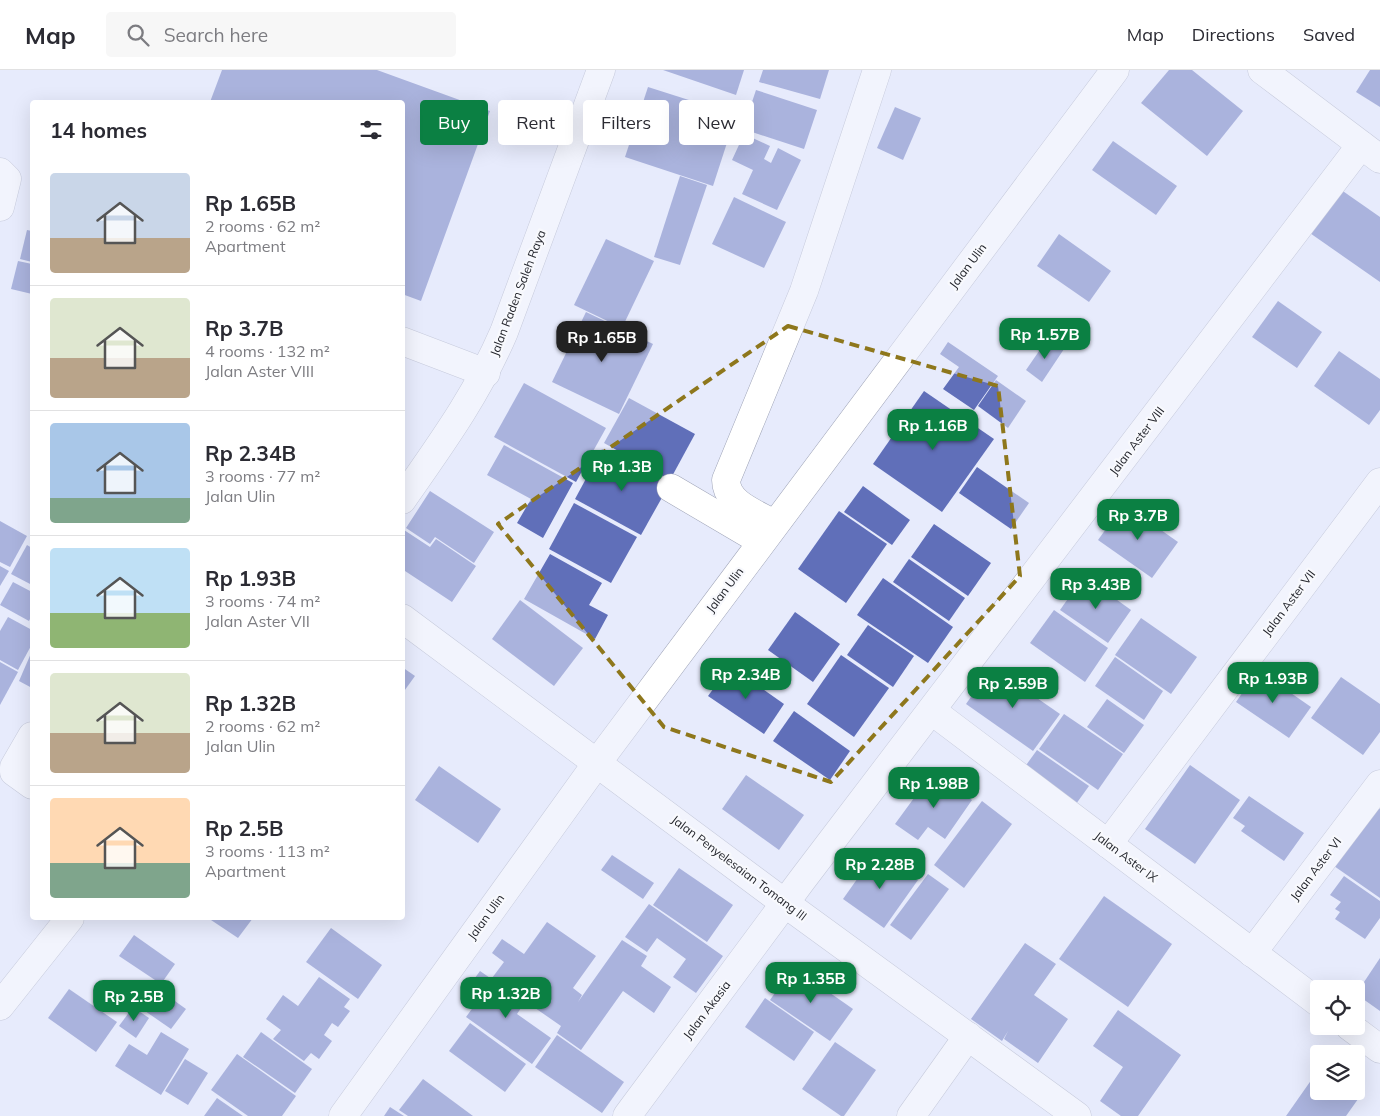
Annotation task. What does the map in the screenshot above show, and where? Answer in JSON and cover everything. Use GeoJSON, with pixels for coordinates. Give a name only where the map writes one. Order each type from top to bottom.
{"type":"FeatureCollection","features":[{"type":"Feature","properties":{"kind":"street"},"geometry":{"type":"LineString","coordinates":[[768,533],[731,499],[726,487],[726,480],[804,291],[877,70]]}},
{"type":"Feature","properties":{"kind":"street","name":"Jalan Ulin"},"geometry":{"type":"LineString","coordinates":[[343,1116],[597,763],[1115,70]]}},
{"type":"Feature","properties":{"kind":"street"},"geometry":{"type":"LineString","coordinates":[[1262,70],[1371,152]]}},
{"type":"Feature","properties":{"kind":"street","name":"Jalan Raden Saleh Raya"},"geometry":{"type":"LineString","coordinates":[[405,496],[468,404],[486,372],[504,332],[596,71]]}},
{"type":"Feature","properties":{"kind":"street","name":"Jalan Aster VIII"},"geometry":{"type":"LineString","coordinates":[[786,904],[932,711],[1371,152]]}},
{"type":"Feature","properties":{"kind":"street"},"geometry":{"type":"LineString","coordinates":[[0,172],[7,179],[0,207]]}},
{"type":"Feature","properties":{"kind":"street"},"geometry":{"type":"LineString","coordinates":[[405,342],[486,372]]}},
{"type":"Feature","properties":{"kind":"street","name":"Jalan Aster VII"},"geometry":{"type":"LineString","coordinates":[[1108,844],[1380,482]]}},
{"type":"Feature","properties":{"kind":"street"},"geometry":{"type":"LineString","coordinates":[[671,488],[768,533]]}},
{"type":"Feature","properties":{"kind":"street","name":"Jalan Penyelesaian Tomang III"},"geometry":{"type":"LineString","coordinates":[[405,620],[786,904],[1077,1116]]}},
{"type":"Feature","properties":{"kind":"street","name":"Jalan Aster IX"},"geometry":{"type":"LineString","coordinates":[[932,711],[1310,996]]}},
{"type":"Feature","properties":{"kind":"street"},"geometry":{"type":"LineString","coordinates":[[30,740],[14,770],[30,783]]}},
{"type":"Feature","properties":{"kind":"street","name":"Jalan Aster VI"},"geometry":{"type":"LineString","coordinates":[[1252,953],[1380,784]]}},
{"type":"Feature","properties":{"kind":"street","name":"Jalan Akasia"},"geometry":{"type":"LineString","coordinates":[[628,1116],[786,904]]}},
{"type":"Feature","properties":{"kind":"street"},"geometry":{"type":"LineString","coordinates":[[0,1006],[68,920]]}},
{"type":"Feature","properties":{"kind":"street"},"geometry":{"type":"LineString","coordinates":[[1361,1035],[1380,1050]]}},
{"type":"Feature","properties":{"kind":"street"},"geometry":{"type":"LineString","coordinates":[[911,1116],[968,1036]]}},
{"type":"Feature","properties":{"kind":"highlighted area"},"geometry":{"type":"Polygon","coordinates":[[[788,326],[998,386],[1020,576],[831,782],[664,727],[498,524],[788,326]]]}},
{"type":"Feature","properties":{"kind":"building"},"geometry":{"type":"Polygon","coordinates":[[[222,70],[377,70],[460,100],[420,100],[420,145],[478,145],[421,301],[405,295],[405,100],[211,100],[222,70]]]}},
{"type":"Feature","properties":{"kind":"building"},"geometry":{"type":"Polygon","coordinates":[[[663,70],[744,70],[736,95],[663,70]]]}},
{"type":"Feature","properties":{"kind":"building"},"geometry":{"type":"Polygon","coordinates":[[[763,70],[829,70],[820,99],[759,82],[763,70]]]}},
{"type":"Feature","properties":{"kind":"building"},"geometry":{"type":"Polygon","coordinates":[[[1169,70],[1192,70],[1243,111],[1207,156],[1141,103],[1169,70]]]}},
{"type":"Feature","properties":{"kind":"building"},"geometry":{"type":"Polygon","coordinates":[[[1370,70],[1380,70],[1380,107],[1356,92],[1370,70]]]}},
{"type":"Feature","properties":{"kind":"building"},"geometry":{"type":"Polygon","coordinates":[[[648,87],[689,100],[679,100],[679,145],[726,145],[713,186],[625,157],[629,145],[669,145],[669,100],[644,100],[648,87]]]}},
{"type":"Feature","properties":{"kind":"building"},"geometry":{"type":"Polygon","coordinates":[[[756,90],[817,110],[804,149],[754,133],[753,100],[756,90]]]}},
{"type":"Feature","properties":{"kind":"building"},"geometry":{"type":"Polygon","coordinates":[[[895,107],[921,118],[903,160],[877,148],[895,107]]]}},
{"type":"Feature","properties":{"kind":"building"},"geometry":{"type":"Polygon","coordinates":[[[754,139],[770,146],[764,159],[771,163],[778,148],[801,160],[777,210],[742,194],[753,170],[732,160],[739,145],[754,145],[754,139]]]}},
{"type":"Feature","properties":{"kind":"building"},"geometry":{"type":"Polygon","coordinates":[[[1113,141],[1177,186],[1156,215],[1092,170],[1113,141]]]}},
{"type":"Feature","properties":{"kind":"building"},"geometry":{"type":"Polygon","coordinates":[[[680,176],[707,185],[680,265],[654,257],[680,176]]]}},
{"type":"Feature","properties":{"kind":"building"},"geometry":{"type":"Polygon","coordinates":[[[1337,187],[1380,217],[1380,282],[1307,231],[1337,187]]]}},
{"type":"Feature","properties":{"kind":"building"},"geometry":{"type":"Polygon","coordinates":[[[734,197],[786,222],[764,268],[712,244],[734,197]]]}},
{"type":"Feature","properties":{"kind":"building"},"geometry":{"type":"Polygon","coordinates":[[[27,230],[30,231],[30,262],[20,259],[27,230]]]}},
{"type":"Feature","properties":{"kind":"building"},"geometry":{"type":"Polygon","coordinates":[[[1059,234],[1111,271],[1089,302],[1037,266],[1059,234]]]}},
{"type":"Feature","properties":{"kind":"building"},"geometry":{"type":"Polygon","coordinates":[[[606,239],[654,261],[622,328],[574,305],[606,239]]]}},
{"type":"Feature","properties":{"kind":"building"},"geometry":{"type":"Polygon","coordinates":[[[18,261],[30,264],[30,294],[11,289],[18,261]]]}},
{"type":"Feature","properties":{"kind":"building"},"geometry":{"type":"Polygon","coordinates":[[[1278,301],[1322,332],[1297,368],[1252,337],[1278,301]]]}},
{"type":"Feature","properties":{"kind":"building"},"geometry":{"type":"Polygon","coordinates":[[[586,312],[653,344],[619,414],[552,382],[586,312]]]}},
{"type":"Feature","properties":{"kind":"building"},"geometry":{"type":"Polygon","coordinates":[[[1048,338],[1064,349],[1042,382],[1026,370],[1048,338]]]}},
{"type":"Feature","properties":{"kind":"building"},"geometry":{"type":"Polygon","coordinates":[[[948,342],[998,376],[974,410],[943,389],[959,367],[940,354],[948,342]]]}},
{"type":"Feature","properties":{"kind":"building"},"geometry":{"type":"Polygon","coordinates":[[[1339,351],[1380,379],[1380,410],[1369,425],[1314,386],[1339,351]]]}},
{"type":"Feature","properties":{"kind":"building"},"geometry":{"type":"Polygon","coordinates":[[[996,380],[1026,401],[1008,428],[978,406],[996,380]]]}},
{"type":"Feature","properties":{"kind":"building"},"geometry":{"type":"Polygon","coordinates":[[[524,383],[606,428],[576,482],[494,437],[524,383]]]}},
{"type":"Feature","properties":{"kind":"building"},"geometry":{"type":"Polygon","coordinates":[[[924,391],[994,439],[942,512],[873,464],[924,391]]]}},
{"type":"Feature","properties":{"kind":"building"},"geometry":{"type":"Polygon","coordinates":[[[629,398],[695,434],[670,480],[604,443],[629,398]]]}},
{"type":"Feature","properties":{"kind":"building"},"geometry":{"type":"Polygon","coordinates":[[[504,445],[573,483],[543,538],[517,523],[531,499],[487,475],[504,445]]]}},
{"type":"Feature","properties":{"kind":"building"},"geometry":{"type":"Polygon","coordinates":[[[602,449],[669,485],[641,535],[575,499],[602,449]]]}},
{"type":"Feature","properties":{"kind":"building"},"geometry":{"type":"Polygon","coordinates":[[[977,467],[1029,503],[1011,529],[959,493],[977,467]]]}},
{"type":"Feature","properties":{"kind":"building"},"geometry":{"type":"Polygon","coordinates":[[[863,486],[910,520],[892,545],[844,512],[863,486]]]}},
{"type":"Feature","properties":{"kind":"building"},"geometry":{"type":"Polygon","coordinates":[[[430,491],[494,532],[474,563],[435,537],[430,544],[406,528],[430,491]]]}},
{"type":"Feature","properties":{"kind":"building"},"geometry":{"type":"Polygon","coordinates":[[[574,503],[637,537],[611,583],[549,549],[574,503]]]}},
{"type":"Feature","properties":{"kind":"building"},"geometry":{"type":"Polygon","coordinates":[[[1124,504],[1178,542],[1152,578],[1098,540],[1124,504]]]}},
{"type":"Feature","properties":{"kind":"building"},"geometry":{"type":"Polygon","coordinates":[[[839,511],[887,544],[846,603],[798,569],[839,511]]]}},
{"type":"Feature","properties":{"kind":"building"},"geometry":{"type":"Polygon","coordinates":[[[0,521],[27,536],[10,567],[0,562],[0,521]]]}},
{"type":"Feature","properties":{"kind":"building"},"geometry":{"type":"Polygon","coordinates":[[[934,524],[991,563],[968,596],[911,557],[934,524]]]}},
{"type":"Feature","properties":{"kind":"building"},"geometry":{"type":"Polygon","coordinates":[[[405,531],[430,547],[436,539],[476,566],[452,602],[405,571],[405,531]]]}},
{"type":"Feature","properties":{"kind":"building"},"geometry":{"type":"Polygon","coordinates":[[[27,545],[30,547],[30,584],[11,574],[27,545]]]}},
{"type":"Feature","properties":{"kind":"building"},"geometry":{"type":"Polygon","coordinates":[[[550,554],[602,583],[589,605],[608,615],[595,639],[524,599],[550,554]]]}},
{"type":"Feature","properties":{"kind":"building"},"geometry":{"type":"Polygon","coordinates":[[[909,559],[965,598],[949,621],[893,582],[909,559]]]}},
{"type":"Feature","properties":{"kind":"building"},"geometry":{"type":"Polygon","coordinates":[[[0,566],[9,571],[0,586],[0,566]]]}},
{"type":"Feature","properties":{"kind":"building"},"geometry":{"type":"Polygon","coordinates":[[[1084,576],[1131,610],[1108,643],[1060,610],[1084,576]]]}},
{"type":"Feature","properties":{"kind":"building"},"geometry":{"type":"Polygon","coordinates":[[[883,578],[953,627],[928,663],[857,615],[883,578]]]}},
{"type":"Feature","properties":{"kind":"building"},"geometry":{"type":"Polygon","coordinates":[[[13,582],[30,591],[29,621],[0,605],[13,582]]]}},
{"type":"Feature","properties":{"kind":"building"},"geometry":{"type":"Polygon","coordinates":[[[520,600],[583,648],[554,686],[492,639],[520,600]]]}},
{"type":"Feature","properties":{"kind":"building"},"geometry":{"type":"Polygon","coordinates":[[[1054,610],[1108,648],[1085,682],[1030,643],[1054,610]]]}},
{"type":"Feature","properties":{"kind":"building"},"geometry":{"type":"Polygon","coordinates":[[[795,612],[840,644],[813,682],[768,650],[795,612]]]}},
{"type":"Feature","properties":{"kind":"building"},"geometry":{"type":"Polygon","coordinates":[[[8,617],[30,629],[30,648],[18,670],[0,660],[0,631],[8,617]]]}},
{"type":"Feature","properties":{"kind":"building"},"geometry":{"type":"Polygon","coordinates":[[[1141,618],[1197,657],[1171,694],[1115,655],[1141,618]]]}},
{"type":"Feature","properties":{"kind":"building"},"geometry":{"type":"Polygon","coordinates":[[[868,625],[914,656],[893,687],[847,655],[868,625]]]}},
{"type":"Feature","properties":{"kind":"building"},"geometry":{"type":"Polygon","coordinates":[[[841,655],[889,688],[854,737],[807,704],[841,655]]]}},
{"type":"Feature","properties":{"kind":"building"},"geometry":{"type":"Polygon","coordinates":[[[30,656],[30,687],[19,681],[30,656]]]}},
{"type":"Feature","properties":{"kind":"building"},"geometry":{"type":"Polygon","coordinates":[[[1115,657],[1163,691],[1144,720],[1095,686],[1115,657]]]}},
{"type":"Feature","properties":{"kind":"building"},"geometry":{"type":"Polygon","coordinates":[[[0,662],[18,672],[0,705],[0,662]]]}},
{"type":"Feature","properties":{"kind":"building"},"geometry":{"type":"Polygon","coordinates":[[[730,666],[784,704],[764,734],[708,696],[730,666]]]}},
{"type":"Feature","properties":{"kind":"building"},"geometry":{"type":"Polygon","coordinates":[[[992,667],[1060,714],[1033,751],[966,704],[992,667]]]}},
{"type":"Feature","properties":{"kind":"building"},"geometry":{"type":"Polygon","coordinates":[[[405,669],[415,676],[405,690],[405,669]]]}},
{"type":"Feature","properties":{"kind":"building"},"geometry":{"type":"Polygon","coordinates":[[[1258,670],[1311,707],[1289,738],[1236,702],[1258,670]]]}},
{"type":"Feature","properties":{"kind":"building"},"geometry":{"type":"Polygon","coordinates":[[[1341,677],[1380,704],[1380,732],[1363,755],[1311,718],[1341,677]]]}},
{"type":"Feature","properties":{"kind":"building"},"geometry":{"type":"Polygon","coordinates":[[[1107,699],[1144,725],[1124,753],[1087,727],[1107,699]]]}},
{"type":"Feature","properties":{"kind":"building"},"geometry":{"type":"Polygon","coordinates":[[[794,711],[850,751],[830,780],[773,741],[794,711]]]}},
{"type":"Feature","properties":{"kind":"building"},"geometry":{"type":"Polygon","coordinates":[[[1064,714],[1123,754],[1098,790],[1039,749],[1064,714]]]}},
{"type":"Feature","properties":{"kind":"building"},"geometry":{"type":"Polygon","coordinates":[[[1037,750],[1089,786],[1076,804],[1024,768],[1037,750]]]}},
{"type":"Feature","properties":{"kind":"building"},"geometry":{"type":"Polygon","coordinates":[[[1190,765],[1240,800],[1195,864],[1145,829],[1190,765]]]}},
{"type":"Feature","properties":{"kind":"building"},"geometry":{"type":"Polygon","coordinates":[[[439,766],[501,809],[478,843],[415,800],[439,766]]]}},
{"type":"Feature","properties":{"kind":"building"},"geometry":{"type":"Polygon","coordinates":[[[933,772],[972,800],[945,839],[928,827],[918,840],[895,824],[933,772]]]}},
{"type":"Feature","properties":{"kind":"building"},"geometry":{"type":"Polygon","coordinates":[[[746,775],[804,815],[779,850],[722,809],[746,775]]]}},
{"type":"Feature","properties":{"kind":"building"},"geometry":{"type":"Polygon","coordinates":[[[1249,796],[1304,833],[1284,861],[1241,831],[1245,826],[1233,818],[1249,796]]]}},
{"type":"Feature","properties":{"kind":"building"},"geometry":{"type":"Polygon","coordinates":[[[982,801],[1012,824],[964,888],[934,865],[982,801]]]}},
{"type":"Feature","properties":{"kind":"building"},"geometry":{"type":"Polygon","coordinates":[[[1376,806],[1380,809],[1380,898],[1334,866],[1376,806]]]}},
{"type":"Feature","properties":{"kind":"building"},"geometry":{"type":"Polygon","coordinates":[[[877,851],[918,880],[884,928],[843,899],[877,851]]]}},
{"type":"Feature","properties":{"kind":"building"},"geometry":{"type":"Polygon","coordinates":[[[612,855],[654,883],[643,899],[601,870],[612,855]]]}},
{"type":"Feature","properties":{"kind":"building"},"geometry":{"type":"Polygon","coordinates":[[[679,868],[733,905],[707,942],[653,905],[679,868]]]}},
{"type":"Feature","properties":{"kind":"building"},"geometry":{"type":"Polygon","coordinates":[[[928,874],[949,889],[911,940],[890,925],[928,874]]]}},
{"type":"Feature","properties":{"kind":"building"},"geometry":{"type":"Polygon","coordinates":[[[1344,876],[1380,901],[1380,918],[1365,939],[1335,919],[1340,912],[1335,909],[1341,902],[1330,895],[1344,876]]]}},
{"type":"Feature","properties":{"kind":"building"},"geometry":{"type":"Polygon","coordinates":[[[1104,896],[1172,944],[1128,1007],[1059,959],[1104,896]]]}},
{"type":"Feature","properties":{"kind":"building"},"geometry":{"type":"Polygon","coordinates":[[[649,904],[723,956],[696,993],[673,977],[686,959],[657,938],[647,952],[625,937],[649,904]]]}},
{"type":"Feature","properties":{"kind":"building"},"geometry":{"type":"Polygon","coordinates":[[[211,920],[252,920],[238,938],[211,920]]]}},
{"type":"Feature","properties":{"kind":"building"},"geometry":{"type":"Polygon","coordinates":[[[547,922],[596,956],[573,988],[582,995],[578,1002],[622,940],[647,956],[641,966],[671,987],[654,1013],[623,991],[581,1050],[557,1033],[561,1026],[492,978],[504,962],[492,953],[502,939],[524,954],[547,922]]]}},
{"type":"Feature","properties":{"kind":"building"},"geometry":{"type":"Polygon","coordinates":[[[331,928],[382,965],[358,999],[306,962],[331,928]]]}},
{"type":"Feature","properties":{"kind":"building"},"geometry":{"type":"Polygon","coordinates":[[[134,935],[175,964],[161,984],[119,956],[134,935]]]}},
{"type":"Feature","properties":{"kind":"building"},"geometry":{"type":"Polygon","coordinates":[[[1025,943],[1056,964],[1034,995],[1068,1019],[1038,1063],[1004,1039],[1008,1031],[1002,1041],[971,1019],[1025,943]]]}},
{"type":"Feature","properties":{"kind":"building"},"geometry":{"type":"Polygon","coordinates":[[[1380,958],[1380,1011],[1365,1000],[1365,980],[1380,958]]]}},
{"type":"Feature","properties":{"kind":"building"},"geometry":{"type":"Polygon","coordinates":[[[793,967],[853,1009],[830,1041],[770,1000],[793,967]]]}},
{"type":"Feature","properties":{"kind":"building"},"geometry":{"type":"Polygon","coordinates":[[[480,971],[525,1002],[517,1014],[551,1038],[532,1064],[466,1017],[482,995],[469,986],[480,971]]]}},
{"type":"Feature","properties":{"kind":"building"},"geometry":{"type":"Polygon","coordinates":[[[319,977],[350,999],[344,1007],[350,1011],[338,1027],[332,1023],[324,1035],[332,1041],[319,1059],[311,1053],[304,1061],[273,1039],[281,1030],[266,1019],[283,995],[298,1006],[319,977]]]}},
{"type":"Feature","properties":{"kind":"building"},"geometry":{"type":"Polygon","coordinates":[[[147,981],[186,1009],[171,1029],[132,1002],[147,981]]]}},
{"type":"Feature","properties":{"kind":"building"},"geometry":{"type":"Polygon","coordinates":[[[69,989],[117,1022],[96,1052],[48,1018],[69,989]]]}},
{"type":"Feature","properties":{"kind":"building"},"geometry":{"type":"Polygon","coordinates":[[[765,998],[814,1032],[794,1061],[745,1027],[765,998]]]}},
{"type":"Feature","properties":{"kind":"building"},"geometry":{"type":"Polygon","coordinates":[[[133,1007],[149,1018],[136,1038],[119,1026],[133,1007]]]}},
{"type":"Feature","properties":{"kind":"building"},"geometry":{"type":"Polygon","coordinates":[[[1118,1010],[1181,1055],[1138,1116],[1121,1116],[1100,1101],[1123,1067],[1093,1046],[1118,1010]]]}},
{"type":"Feature","properties":{"kind":"building"},"geometry":{"type":"Polygon","coordinates":[[[470,1023],[526,1064],[505,1092],[449,1051],[470,1023]]]}},
{"type":"Feature","properties":{"kind":"building"},"geometry":{"type":"Polygon","coordinates":[[[161,1032],[189,1049],[161,1095],[115,1066],[129,1044],[147,1055],[161,1032]]]}},
{"type":"Feature","properties":{"kind":"building"},"geometry":{"type":"Polygon","coordinates":[[[261,1032],[312,1069],[295,1093],[243,1057],[261,1032]]]}},
{"type":"Feature","properties":{"kind":"building"},"geometry":{"type":"Polygon","coordinates":[[[557,1035],[624,1082],[602,1113],[535,1067],[557,1035]]]}},
{"type":"Feature","properties":{"kind":"building"},"geometry":{"type":"Polygon","coordinates":[[[835,1042],[876,1070],[844,1116],[841,1116],[802,1089],[835,1042]]]}},
{"type":"Feature","properties":{"kind":"building"},"geometry":{"type":"Polygon","coordinates":[[[237,1054],[296,1096],[282,1116],[248,1116],[211,1090],[237,1054]]]}},
{"type":"Feature","properties":{"kind":"building"},"geometry":{"type":"Polygon","coordinates":[[[185,1059],[208,1073],[188,1105],[165,1091],[185,1059]]]}},
{"type":"Feature","properties":{"kind":"building"},"geometry":{"type":"Polygon","coordinates":[[[423,1079],[473,1116],[408,1116],[399,1110],[423,1079]]]}},
{"type":"Feature","properties":{"kind":"building"},"geometry":{"type":"Polygon","coordinates":[[[1310,1082],[1310,1100],[1357,1100],[1346,1116],[1286,1116],[1310,1082]]]}},
{"type":"Feature","properties":{"kind":"building"},"geometry":{"type":"Polygon","coordinates":[[[217,1098],[243,1116],[204,1116],[217,1098]]]}},
{"type":"Feature","properties":{"kind":"building"},"geometry":{"type":"Polygon","coordinates":[[[390,1107],[404,1116],[384,1116],[390,1107]]]}}]}
